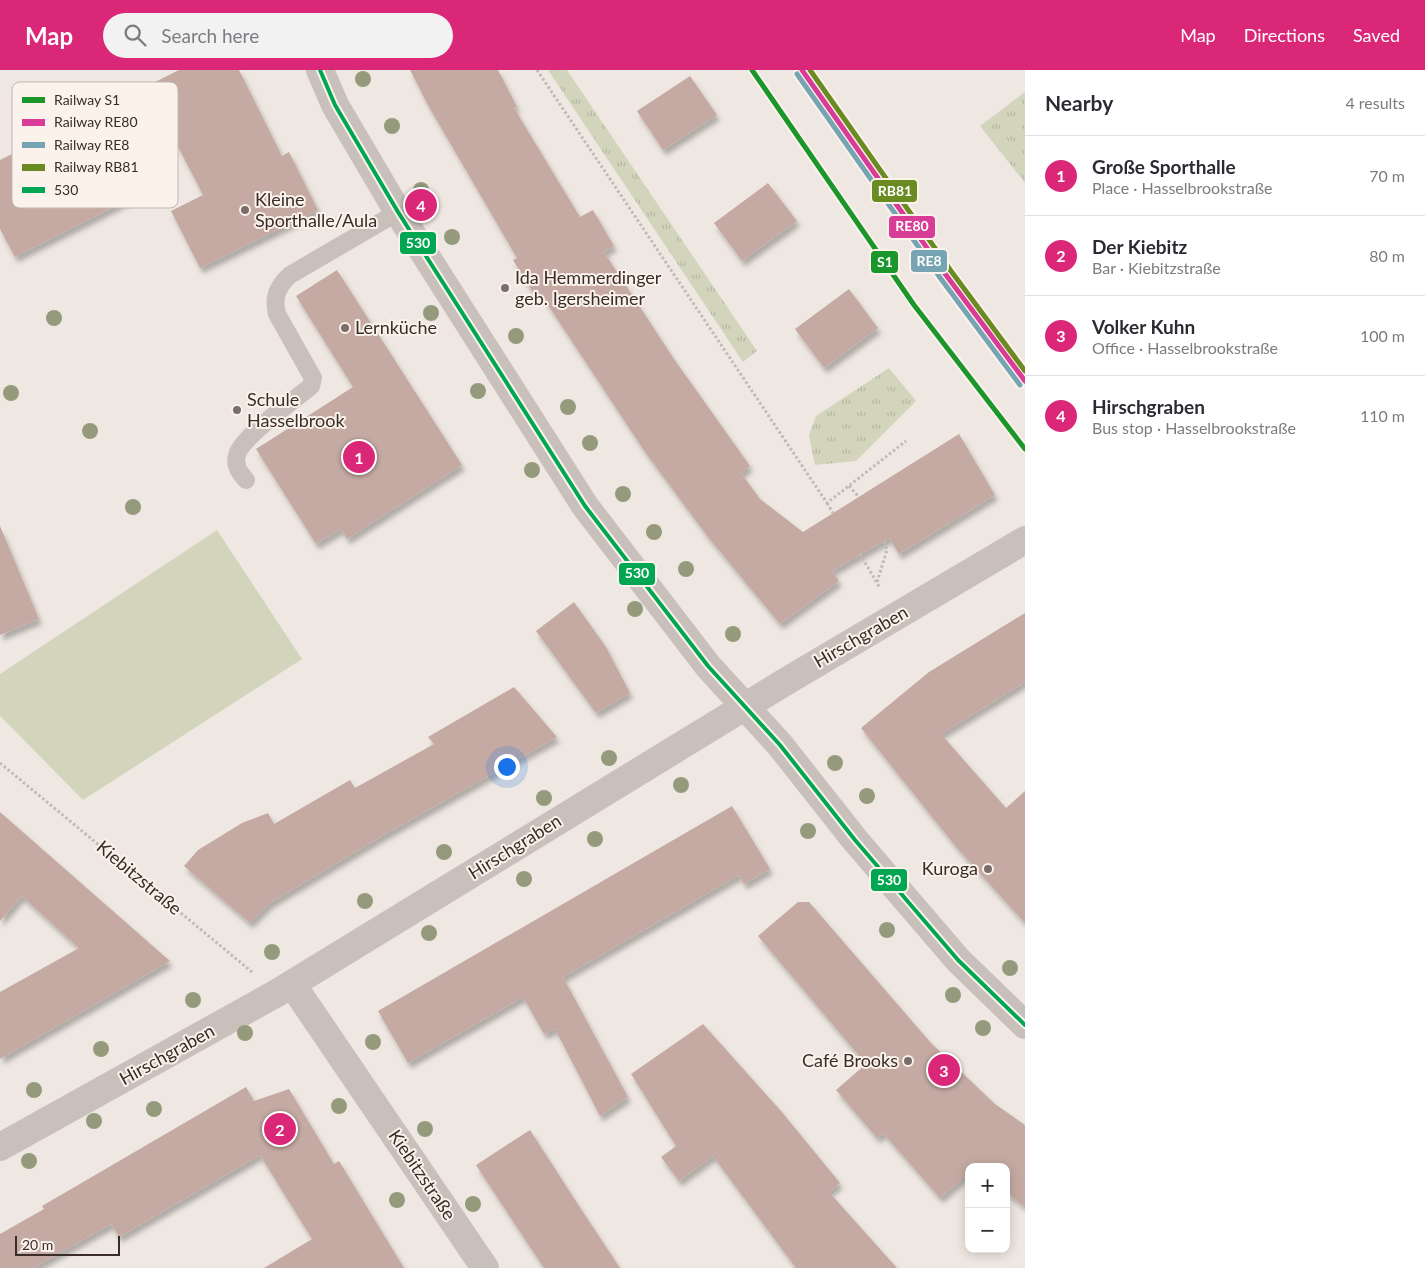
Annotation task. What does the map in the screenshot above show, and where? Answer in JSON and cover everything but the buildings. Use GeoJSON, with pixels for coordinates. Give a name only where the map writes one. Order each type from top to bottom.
{"type":"FeatureCollection","features":[{"type":"Feature","properties":{"kind":"street"},"geometry":{"type":"LineString","coordinates":[[320,70],[335,105],[398,212],[585,506],[708,666],[780,745],[855,840],[958,960],[1025,1025]]}},
{"type":"Feature","properties":{"kind":"street","name":"Hirschgraben"},"geometry":{"type":"LineString","coordinates":[[0,1147],[285,988],[744,707],[1025,540]]}},
{"type":"Feature","properties":{"kind":"street","name":"Kiebitzstraße"},"geometry":{"type":"LineString","coordinates":[[285,988],[485,1268]]}},
{"type":"Feature","properties":{"kind":"lane"},"geometry":{"type":"LineString","coordinates":[[246,480],[236,464],[237,452],[250,436],[311,386],[313,378],[277,314],[275,304],[278,288],[290,275],[398,212]]}},
{"type":"Feature","properties":{"kind":"path"},"geometry":{"type":"LineString","coordinates":[[537,70],[833,513]]}},
{"type":"Feature","properties":{"kind":"path"},"geometry":{"type":"LineString","coordinates":[[826,503],[906,441]]}},
{"type":"Feature","properties":{"kind":"path"},"geometry":{"type":"LineString","coordinates":[[849,486],[859,497]]}},
{"type":"Feature","properties":{"kind":"path"},"geometry":{"type":"LineString","coordinates":[[877,582],[886,550],[884,541]]}},
{"type":"Feature","properties":{"kind":"path"},"geometry":{"type":"LineString","coordinates":[[860,554],[897,616]]}},
{"type":"Feature","properties":{"kind":"path","name":"Kiebitzstraße"},"geometry":{"type":"LineString","coordinates":[[0,763],[285,988]]}},
{"type":"Feature","properties":{"kind":"green space"},"geometry":{"type":"Polygon","coordinates":[[[548,70],[567,70],[757,351],[743,362],[548,70]]]}},
{"type":"Feature","properties":{"kind":"green space"},"geometry":{"type":"Polygon","coordinates":[[[1025,92],[1025,183],[980,126],[1025,92]]]}},
{"type":"Feature","properties":{"kind":"green space"},"geometry":{"type":"Polygon","coordinates":[[[889,368],[916,401],[856,461],[815,465],[809,435],[816,416],[889,368]]]}},
{"type":"Feature","properties":{"kind":"green space"},"geometry":{"type":"Polygon","coordinates":[[[217,530],[302,659],[83,800],[0,716],[0,674],[217,530]]]}},
{"type":"Feature","properties":{"kind":"rail line","name":"S1"},"geometry":{"type":"LineString","coordinates":[[752,70],[914,305],[1025,449]]}},
{"type":"Feature","properties":{"kind":"rail line","name":"RE80"},"geometry":{"type":"LineString","coordinates":[[802,70],[946,275],[1025,381]]}},
{"type":"Feature","properties":{"kind":"rail line","name":"RB81"},"geometry":{"type":"LineString","coordinates":[[810,70],[951,271],[1025,371]]}},
{"type":"Feature","properties":{"kind":"rail line","name":"RE8"},"geometry":{"type":"LineString","coordinates":[[797,74],[941,279],[1020,385]]}},
{"type":"Feature","properties":{"kind":"transit line","name":"530"},"geometry":{"type":"LineString","coordinates":[[320,70],[335,105],[398,212],[585,506],[708,666],[780,745],[855,840],[958,960],[1025,1025]]}},
{"type":"Feature","properties":{"kind":"place","name":"Hirschgraben"},"geometry":{"type":"Point","coordinates":[421,205]}},
{"type":"Feature","properties":{"kind":"place","name":"Kleine Sporthalle/Aula"},"geometry":{"type":"Point","coordinates":[245,210]}},
{"type":"Feature","properties":{"kind":"place","name":"Ida Hemmerdinger geb. Igersheimer"},"geometry":{"type":"Point","coordinates":[505,288]}},
{"type":"Feature","properties":{"kind":"place","name":"Lernküche"},"geometry":{"type":"Point","coordinates":[345,328]}},
{"type":"Feature","properties":{"kind":"place","name":"Schule Hasselbrook"},"geometry":{"type":"Point","coordinates":[237,410]}},
{"type":"Feature","properties":{"kind":"place","name":"Große Sporthalle"},"geometry":{"type":"Point","coordinates":[359,457]}},
{"type":"Feature","properties":{"kind":"place","name":"Kuroga"},"geometry":{"type":"Point","coordinates":[988,869]}},
{"type":"Feature","properties":{"kind":"place","name":"Café Brooks"},"geometry":{"type":"Point","coordinates":[908,1061]}},
{"type":"Feature","properties":{"kind":"place","name":"Volker Kuhn"},"geometry":{"type":"Point","coordinates":[944,1070]}},
{"type":"Feature","properties":{"kind":"place","name":"Der Kiebitz"},"geometry":{"type":"Point","coordinates":[280,1129]}}]}
